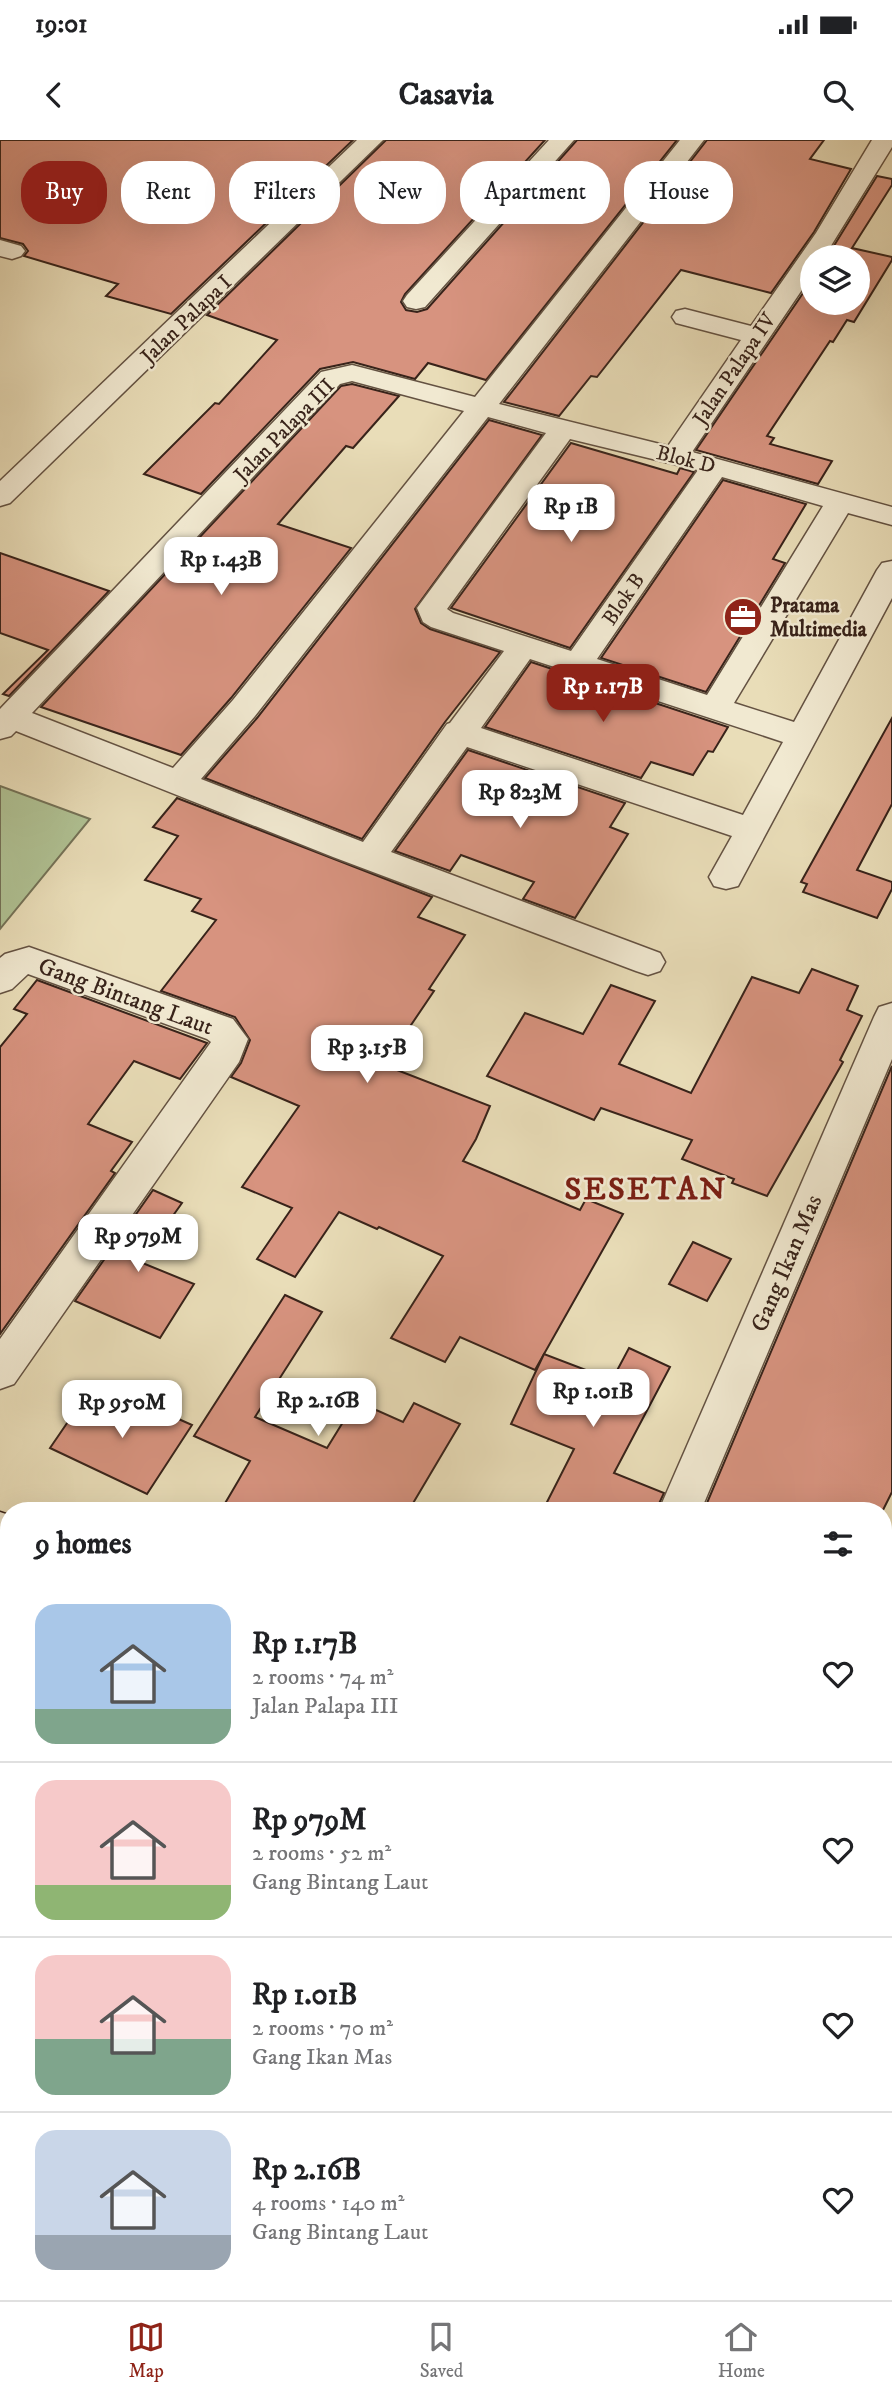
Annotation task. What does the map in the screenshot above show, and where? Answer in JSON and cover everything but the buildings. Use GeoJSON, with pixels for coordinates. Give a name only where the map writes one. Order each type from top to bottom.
{"type":"FeatureCollection","features":[{"type":"Feature","properties":{"kind":"street","name":"Jalan Palapa I"},"geometry":{"type":"LineString","coordinates":[[0,497],[371,140]]}},
{"type":"Feature","properties":{"kind":"street"},"geometry":{"type":"LineString","coordinates":[[416,301],[562,140]]}},
{"type":"Feature","properties":{"kind":"street"},"geometry":{"type":"LineString","coordinates":[[179,783],[244,708],[692,140]]}},
{"type":"Feature","properties":{"kind":"street","name":"Jalan Palapa IV"},"geometry":{"type":"LineString","coordinates":[[675,456],[828,233],[884,140]]}},
{"type":"Feature","properties":{"kind":"street"},"geometry":{"type":"LineString","coordinates":[[685,317],[756,337]]}},
{"type":"Feature","properties":{"kind":"street","name":"Jalan Palapa III"},"geometry":{"type":"LineString","coordinates":[[480,408],[352,373],[331,378],[5,722],[179,783],[648,962]]}},
{"type":"Feature","properties":{"kind":"street","name":"Blok D"},"geometry":{"type":"LineString","coordinates":[[480,408],[715,466],[892,516]]}},
{"type":"Feature","properties":{"kind":"street"},"geometry":{"type":"LineString","coordinates":[[563,429],[432,608],[434,615],[442,620],[801,736]]}},
{"type":"Feature","properties":{"kind":"street","name":"Blok B"},"geometry":{"type":"LineString","coordinates":[[579,663],[715,466]]}},
{"type":"Feature","properties":{"kind":"street"},"geometry":{"type":"LineString","coordinates":[[715,709],[840,502]]}},
{"type":"Feature","properties":{"kind":"street"},"geometry":{"type":"LineString","coordinates":[[726,877],[892,570]]}},
{"type":"Feature","properties":{"kind":"street"},"geometry":{"type":"LineString","coordinates":[[370,857],[458,732],[524,645]]}},
{"type":"Feature","properties":{"kind":"street"},"geometry":{"type":"LineString","coordinates":[[458,732],[752,830]]}},
{"type":"Feature","properties":{"kind":"street","name":"Gang Bintang Laut"},"geometry":{"type":"LineString","coordinates":[[0,980],[17,963],[29,960],[220,1029],[230,1039],[226,1052],[0,1371]]}},
{"type":"Feature","properties":{"kind":"street","name":"Gang Ikan Mas"},"geometry":{"type":"LineString","coordinates":[[683,1502],[892,1017]]}},
{"type":"Feature","properties":{"kind":"green space"},"geometry":{"type":"Polygon","coordinates":[[[0,786],[90,819],[0,929],[0,786]]]}},
{"type":"Feature","properties":{"kind":"place","name":"Pratama Multimedia"},"geometry":{"type":"Point","coordinates":[743,617]}},
{"type":"Feature","properties":{"kind":"district","name":"SESETAN"},"geometry":{"type":"Point","coordinates":[646,1188]}}]}
